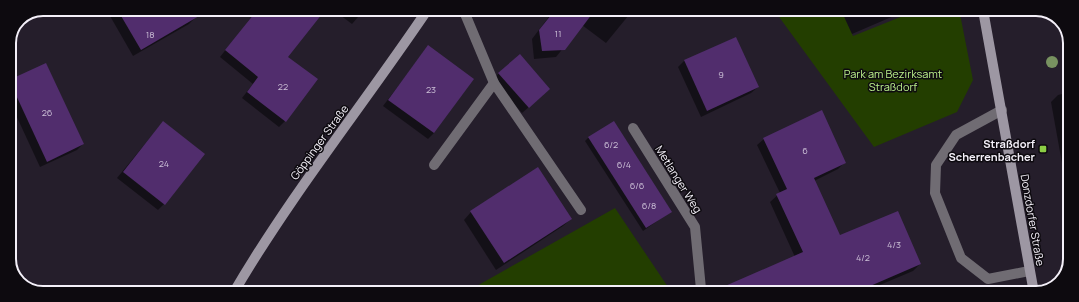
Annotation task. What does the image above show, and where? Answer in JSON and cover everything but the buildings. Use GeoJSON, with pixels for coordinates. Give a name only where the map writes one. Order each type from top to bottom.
{"type":"FeatureCollection","features":[{"type":"Feature","properties":{"kind":"main road","name":"Göppinger Straße"},"geometry":{"type":"LineString","coordinates":[[238,286],[264,241],[318,163],[382,77],[423,16]]}},
{"type":"Feature","properties":{"kind":"main road","name":"Donzdorfer Straße"},"geometry":{"type":"LineString","coordinates":[[984,16],[1032,286]]}},
{"type":"Feature","properties":{"kind":"lane"},"geometry":{"type":"LineString","coordinates":[[466,16],[494,83],[581,210]]}},
{"type":"Feature","properties":{"kind":"lane"},"geometry":{"type":"LineString","coordinates":[[434,165],[494,83]]}},
{"type":"Feature","properties":{"kind":"lane"},"geometry":{"type":"LineString","coordinates":[[1002,110],[956,135],[936,165],[935,193],[961,258],[988,279],[1029,271]]}},
{"type":"Feature","properties":{"kind":"lane","name":"Metlanger Weg"},"geometry":{"type":"LineString","coordinates":[[633,128],[695,227],[700,286]]}},
{"type":"Feature","properties":{"kind":"green space","name":"Park am Bezirksamt Straßdorf"},"geometry":{"type":"Polygon","coordinates":[[[778,16],[844,16],[853,36],[903,16],[960,16],[973,80],[957,112],[874,147],[778,16]]]}},
{"type":"Feature","properties":{"kind":"green space"},"geometry":{"type":"Polygon","coordinates":[[[615,208],[667,286],[477,286],[615,208]]]}},
{"type":"Feature","properties":{"kind":"place","name":"Straßdorf Scherrenbacher"},"geometry":{"type":"Point","coordinates":[1043,149]}}]}
